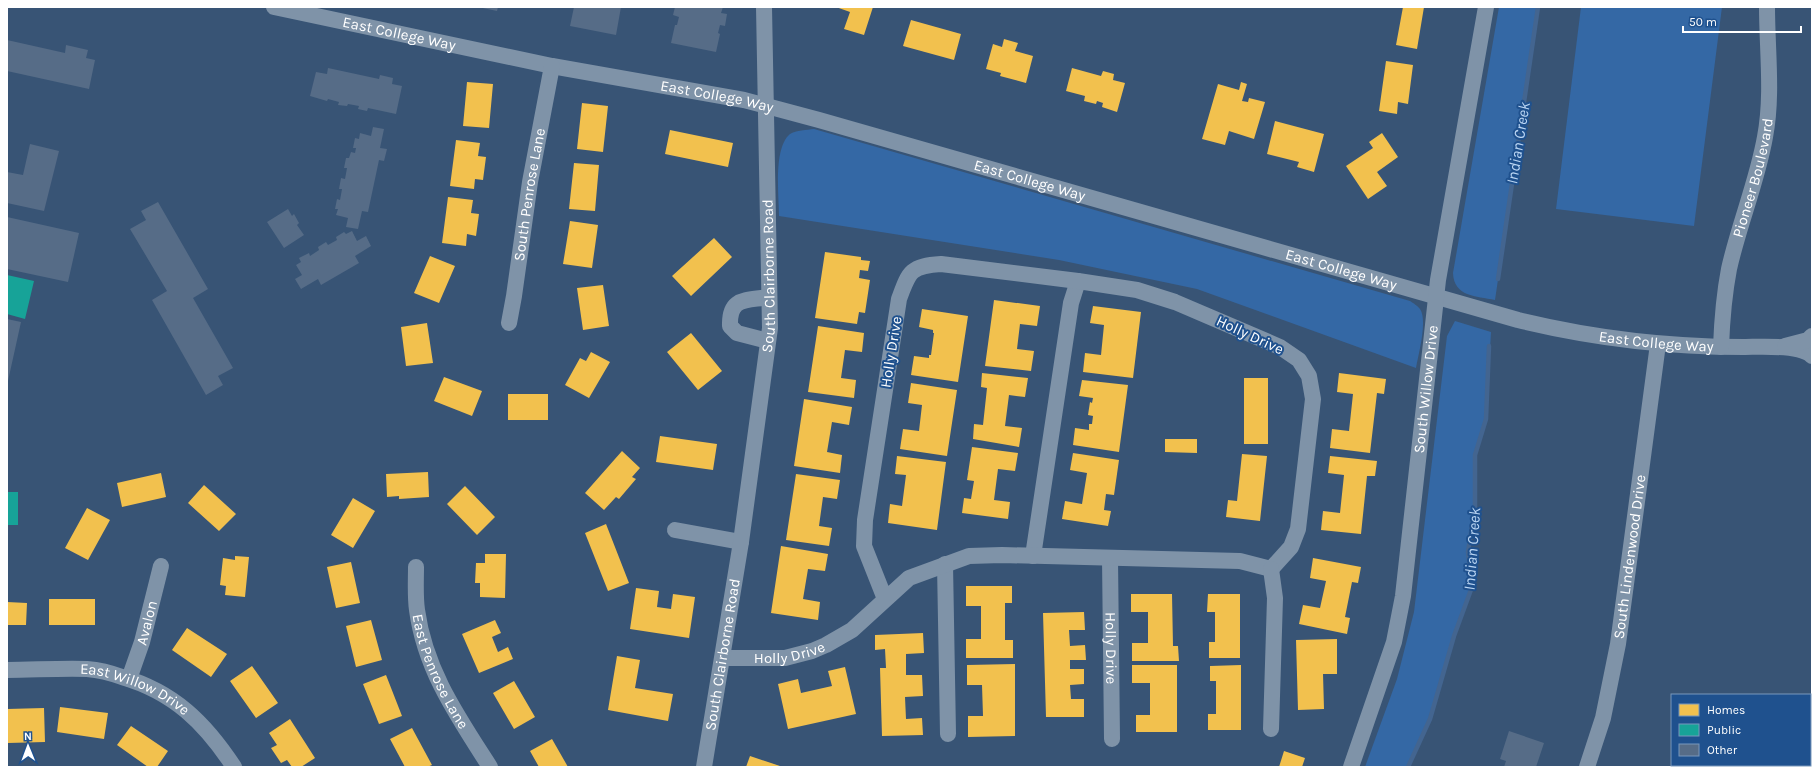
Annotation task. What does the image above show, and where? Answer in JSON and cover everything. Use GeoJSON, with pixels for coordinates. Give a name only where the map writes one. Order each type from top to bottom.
{"type":"FeatureCollection","features":[{"type":"Feature","properties":{"kind":"street","name":"East College Way"},"geometry":{"type":"LineString","coordinates":[[274,7],[552,66],[744,100],[1553,329],[1622,341],[1658,344],[1721,347],[1784,347],[1809,353],[1812,356]]}},
{"type":"Feature","properties":{"kind":"street","name":"South Clairborne Road"},"geometry":{"type":"LineString","coordinates":[[704,767],[723,658],[770,328],[768,297],[764,7]]}},
{"type":"Feature","properties":{"kind":"street","name":"South Willow Drive"},"geometry":{"type":"LineString","coordinates":[[1351,767],[1394,642],[1402,596],[1438,280],[1486,7]]}},
{"type":"Feature","properties":{"kind":"street","name":"Pioneer Boulevard"},"geometry":{"type":"LineString","coordinates":[[1721,347],[1723,301],[1729,268],[1759,169],[1766,135],[1769,99],[1767,7]]}},
{"type":"Feature","properties":{"kind":"street","name":"South Penrose Lane"},"geometry":{"type":"LineString","coordinates":[[508,323],[514,296],[530,182],[552,66]]}},
{"type":"Feature","properties":{"kind":"street","name":"Holly Drive"},"geometry":{"type":"LineString","coordinates":[[723,658],[785,658],[812,651],[833,642],[852,630],[909,578],[968,556],[1240,561],[1271,569],[1291,547],[1298,529],[1313,399],[1309,376],[1299,360],[1280,347],[1175,302],[1137,290],[941,264],[924,265],[908,275],[899,299],[865,520],[864,546],[885,599]]}},
{"type":"Feature","properties":{"kind":"street"},"geometry":{"type":"LineString","coordinates":[[1033,556],[1071,304],[1078,281]]}},
{"type":"Feature","properties":{"kind":"street"},"geometry":{"type":"LineString","coordinates":[[768,297],[735,304],[730,314],[730,326],[737,333],[768,341]]}},
{"type":"Feature","properties":{"kind":"street","name":"East College Way"},"geometry":{"type":"LineString","coordinates":[[1784,347],[1808,340],[1812,336]]}},
{"type":"Feature","properties":{"kind":"street","name":"South Lindenwood Drive"},"geometry":{"type":"LineString","coordinates":[[1587,767],[1603,718],[1618,644],[1658,344]]}},
{"type":"Feature","properties":{"kind":"street"},"geometry":{"type":"LineString","coordinates":[[675,530],[740,542]]}},
{"type":"Feature","properties":{"kind":"street","name":"Holly Drive"},"geometry":{"type":"LineString","coordinates":[[1110,558],[1112,739]]}},
{"type":"Feature","properties":{"kind":"street"},"geometry":{"type":"LineString","coordinates":[[945,564],[948,734]]}},
{"type":"Feature","properties":{"kind":"street","name":"Avalon"},"geometry":{"type":"LineString","coordinates":[[129,679],[142,642],[161,566]]}},
{"type":"Feature","properties":{"kind":"street","name":"East Penrose Lane"},"geometry":{"type":"LineString","coordinates":[[416,567],[416,608],[419,625],[432,668],[447,700],[490,767]]}},
{"type":"Feature","properties":{"kind":"street"},"geometry":{"type":"LineString","coordinates":[[1271,569],[1275,598],[1271,729]]}},
{"type":"Feature","properties":{"kind":"street","name":"East Willow Drive"},"geometry":{"type":"LineString","coordinates":[[7,670],[87,669],[103,671],[153,688],[178,703],[200,722],[219,744],[234,767]]}},
{"type":"Feature","properties":{"kind":"shaded area"},"geometry":{"type":"Polygon","coordinates":[[[1499,7],[1538,7],[1495,300],[1474,296],[1462,291],[1457,287],[1454,281],[1453,273],[1499,7]]]}},
{"type":"Feature","properties":{"kind":"shaded area"},"geometry":{"type":"Polygon","coordinates":[[[1581,7],[1722,7],[1694,226],[1556,209],[1581,7]]]}},
{"type":"Feature","properties":{"kind":"shaded area"},"geometry":{"type":"Polygon","coordinates":[[[814,129],[1410,301],[1420,309],[1423,321],[1422,338],[1416,368],[1197,289],[1059,260],[779,216],[778,173],[781,150],[790,134],[798,131],[814,129]]]}},
{"type":"Feature","properties":{"kind":"shaded area"},"geometry":{"type":"Polygon","coordinates":[[[1455,321],[1491,332],[1486,419],[1475,455],[1475,507],[1468,552],[1472,587],[1454,636],[1430,719],[1408,767],[1365,767],[1397,679],[1414,612],[1447,336],[1455,321]]]}},
{"type":"Feature","properties":{"kind":"building: Homes"},"geometry":{"type":"Polygon","coordinates":[[[836,7],[873,7],[864,35],[844,29],[850,12],[836,7]]]}},
{"type":"Feature","properties":{"kind":"building: Homes"},"geometry":{"type":"Polygon","coordinates":[[[1403,7],[1424,7],[1417,49],[1396,45],[1403,7]]]}},
{"type":"Feature","properties":{"kind":"building: Homes"},"geometry":{"type":"Polygon","coordinates":[[[911,20],[961,34],[954,60],[903,46],[911,20]]]}},
{"type":"Feature","properties":{"kind":"building: Homes"},"geometry":{"type":"Polygon","coordinates":[[[1004,39],[1018,43],[1015,51],[1033,56],[1026,83],[1000,76],[1001,73],[986,69],[993,44],[1002,47],[1004,39]]]}},
{"type":"Feature","properties":{"kind":"building: Homes"},"geometry":{"type":"Polygon","coordinates":[[[1386,61],[1413,65],[1408,104],[1398,102],[1397,114],[1379,111],[1386,61]]]}},
{"type":"Feature","properties":{"kind":"building: Homes"},"geometry":{"type":"Polygon","coordinates":[[[1072,68],[1101,76],[1103,71],[1114,74],[1113,80],[1125,83],[1117,112],[1102,107],[1103,103],[1097,101],[1096,104],[1084,101],[1085,96],[1066,91],[1072,68]]]}},
{"type":"Feature","properties":{"kind":"building: Homes"},"geometry":{"type":"Polygon","coordinates":[[[467,82],[493,84],[489,128],[463,126],[467,82]]]}},
{"type":"Feature","properties":{"kind":"building: Homes"},"geometry":{"type":"Polygon","coordinates":[[[1241,82],[1247,84],[1242,101],[1248,102],[1249,98],[1265,102],[1254,139],[1229,131],[1225,145],[1202,139],[1218,84],[1239,90],[1241,82]]]}},
{"type":"Feature","properties":{"kind":"building: Homes"},"geometry":{"type":"Polygon","coordinates":[[[582,103],[608,106],[603,152],[577,149],[582,103]]]}},
{"type":"Feature","properties":{"kind":"building: Homes"},"geometry":{"type":"Polygon","coordinates":[[[1275,121],[1324,134],[1314,172],[1297,167],[1299,162],[1267,154],[1275,121]]]}},
{"type":"Feature","properties":{"kind":"building: Homes"},"geometry":{"type":"Polygon","coordinates":[[[670,130],[733,143],[728,167],[665,154],[670,130]]]}},
{"type":"Feature","properties":{"kind":"building: Homes"},"geometry":{"type":"Polygon","coordinates":[[[1382,133],[1398,157],[1377,172],[1387,186],[1368,199],[1346,166],[1373,148],[1369,142],[1382,133]]]}},
{"type":"Feature","properties":{"kind":"building: Homes"},"geometry":{"type":"Polygon","coordinates":[[[456,140],[480,143],[478,156],[486,157],[483,180],[475,179],[474,189],[450,186],[456,140]]]}},
{"type":"Feature","properties":{"kind":"building: Homes"},"geometry":{"type":"Polygon","coordinates":[[[574,163],[599,165],[595,211],[569,209],[574,163]]]}},
{"type":"Feature","properties":{"kind":"building: Homes"},"geometry":{"type":"Polygon","coordinates":[[[448,197],[473,200],[471,213],[479,214],[476,236],[467,234],[466,246],[442,243],[448,197]]]}},
{"type":"Feature","properties":{"kind":"building: Homes"},"geometry":{"type":"Polygon","coordinates":[[[570,221],[598,225],[592,268],[563,264],[570,221]]]}},
{"type":"Feature","properties":{"kind":"building: Homes"},"geometry":{"type":"Polygon","coordinates":[[[714,238],[732,257],[691,296],[672,276],[714,238]]]}},
{"type":"Feature","properties":{"kind":"building: Homes"},"geometry":{"type":"Polygon","coordinates":[[[825,252],[861,257],[861,260],[870,261],[868,271],[860,270],[859,278],[870,280],[865,313],[859,312],[857,324],[815,318],[825,252]]]}},
{"type":"Feature","properties":{"kind":"building: Homes"},"geometry":{"type":"Polygon","coordinates":[[[430,256],[455,266],[439,303],[414,293],[430,256]]]}},
{"type":"Feature","properties":{"kind":"building: Homes"},"geometry":{"type":"Polygon","coordinates":[[[603,285],[609,326],[583,330],[577,288],[603,285]]]}},
{"type":"Feature","properties":{"kind":"building: Homes"},"geometry":{"type":"Polygon","coordinates":[[[994,300],[1040,306],[1037,326],[1020,324],[1017,349],[1034,351],[1031,371],[985,366],[994,300]]]}},
{"type":"Feature","properties":{"kind":"building: Homes"},"geometry":{"type":"Polygon","coordinates":[[[1093,306],[1141,312],[1133,378],[1083,372],[1085,353],[1101,355],[1104,325],[1090,323],[1093,306]]]}},
{"type":"Feature","properties":{"kind":"building: Homes"},"geometry":{"type":"Polygon","coordinates":[[[922,309],[968,316],[958,382],[911,375],[914,356],[929,358],[929,355],[931,355],[934,333],[933,330],[919,327],[922,309]]]}},
{"type":"Feature","properties":{"kind":"building: Homes"},"geometry":{"type":"Polygon","coordinates":[[[427,323],[433,363],[406,366],[401,327],[427,323]]]}},
{"type":"Feature","properties":{"kind":"building: Homes"},"geometry":{"type":"Polygon","coordinates":[[[818,326],[864,333],[862,352],[845,350],[841,378],[856,380],[854,398],[808,392],[818,326]]]}},
{"type":"Feature","properties":{"kind":"building: Homes"},"geometry":{"type":"Polygon","coordinates":[[[691,333],[722,371],[698,390],[667,352],[691,333]]]}},
{"type":"Feature","properties":{"kind":"building: Homes"},"geometry":{"type":"Polygon","coordinates":[[[591,352],[610,362],[589,398],[565,385],[580,358],[586,361],[591,352]]]}},
{"type":"Feature","properties":{"kind":"building: Homes"},"geometry":{"type":"Polygon","coordinates":[[[982,373],[1028,378],[1025,397],[1009,395],[1005,426],[1022,428],[1019,447],[973,439],[974,424],[983,425],[987,388],[981,387],[982,373]]]}},
{"type":"Feature","properties":{"kind":"building: Homes"},"geometry":{"type":"Polygon","coordinates":[[[1339,373],[1386,379],[1384,394],[1377,393],[1370,453],[1330,448],[1332,429],[1349,431],[1353,394],[1337,392],[1339,373]]]}},
{"type":"Feature","properties":{"kind":"building: Homes"},"geometry":{"type":"Polygon","coordinates":[[[444,377],[482,391],[472,416],[434,401],[444,377]]]}},
{"type":"Feature","properties":{"kind":"building: Homes"},"geometry":{"type":"Polygon","coordinates":[[[1244,378],[1268,378],[1268,444],[1244,444],[1244,378]]]}},
{"type":"Feature","properties":{"kind":"building: Homes"},"geometry":{"type":"Polygon","coordinates":[[[1082,380],[1128,385],[1119,452],[1073,445],[1075,428],[1089,430],[1089,424],[1092,424],[1093,416],[1088,415],[1090,402],[1092,403],[1093,398],[1079,396],[1082,380]]]}},
{"type":"Feature","properties":{"kind":"building: Homes"},"geometry":{"type":"Polygon","coordinates":[[[911,383],[957,390],[947,456],[900,449],[903,429],[919,431],[922,405],[908,403],[911,383]]]}},
{"type":"Feature","properties":{"kind":"building: Homes"},"geometry":{"type":"Polygon","coordinates":[[[508,394],[548,394],[548,420],[508,420],[508,394]]]}},
{"type":"Feature","properties":{"kind":"building: Homes"},"geometry":{"type":"Polygon","coordinates":[[[804,399],[852,407],[849,425],[832,422],[827,452],[842,455],[840,473],[794,466],[804,399]]]}},
{"type":"Feature","properties":{"kind":"building: Homes"},"geometry":{"type":"Polygon","coordinates":[[[660,436],[717,444],[713,470],[656,462],[660,436]]]}},
{"type":"Feature","properties":{"kind":"building: Homes"},"geometry":{"type":"Polygon","coordinates":[[[1165,439],[1197,439],[1197,453],[1165,452],[1165,439]]]}},
{"type":"Feature","properties":{"kind":"building: Homes"},"geometry":{"type":"Polygon","coordinates":[[[972,447],[1018,453],[1015,471],[998,469],[994,500],[1010,502],[1008,519],[962,513],[964,498],[971,499],[974,481],[967,480],[972,447]]]}},
{"type":"Feature","properties":{"kind":"building: Homes"},"geometry":{"type":"Polygon","coordinates":[[[622,451],[640,468],[632,477],[636,479],[619,499],[616,497],[604,510],[585,493],[622,451]]]}},
{"type":"Feature","properties":{"kind":"building: Homes"},"geometry":{"type":"Polygon","coordinates":[[[1073,453],[1119,460],[1114,495],[1106,494],[1104,510],[1111,511],[1108,526],[1062,519],[1065,501],[1082,504],[1087,473],[1070,470],[1073,453]]]}},
{"type":"Feature","properties":{"kind":"building: Homes"},"geometry":{"type":"Polygon","coordinates":[[[1242,454],[1267,456],[1260,521],[1226,517],[1228,500],[1237,501],[1242,454]]]}},
{"type":"Feature","properties":{"kind":"building: Homes"},"geometry":{"type":"Polygon","coordinates":[[[897,456],[946,462],[937,530],[888,523],[890,504],[902,506],[906,475],[895,474],[897,456]]]}},
{"type":"Feature","properties":{"kind":"building: Homes"},"geometry":{"type":"Polygon","coordinates":[[[1330,456],[1377,461],[1375,476],[1367,476],[1361,534],[1321,530],[1323,511],[1340,513],[1344,475],[1328,473],[1330,456]]]}},
{"type":"Feature","properties":{"kind":"building: Homes"},"geometry":{"type":"Polygon","coordinates":[[[428,472],[429,497],[399,499],[399,496],[387,497],[386,474],[428,472]]]}},
{"type":"Feature","properties":{"kind":"building: Homes"},"geometry":{"type":"Polygon","coordinates":[[[161,473],[166,497],[122,507],[117,483],[161,473]]]}},
{"type":"Feature","properties":{"kind":"building: Homes"},"geometry":{"type":"Polygon","coordinates":[[[796,474],[840,480],[837,499],[823,497],[819,526],[832,528],[829,546],[786,540],[796,474]]]}},
{"type":"Feature","properties":{"kind":"building: Homes"},"geometry":{"type":"Polygon","coordinates":[[[204,485],[236,514],[219,531],[188,503],[204,485]]]}},
{"type":"Feature","properties":{"kind":"building: Homes"},"geometry":{"type":"Polygon","coordinates":[[[465,486],[495,517],[477,535],[447,504],[465,486]]]}},
{"type":"Feature","properties":{"kind":"building: Homes"},"geometry":{"type":"Polygon","coordinates":[[[353,498],[375,511],[353,548],[331,535],[353,498]]]}},
{"type":"Feature","properties":{"kind":"building: Homes"},"geometry":{"type":"Polygon","coordinates":[[[87,508],[110,520],[88,560],[65,548],[87,508]]]}},
{"type":"Feature","properties":{"kind":"building: Homes"},"geometry":{"type":"Polygon","coordinates":[[[606,524],[629,583],[608,591],[585,533],[606,524]]]}},
{"type":"Feature","properties":{"kind":"building: Homes"},"geometry":{"type":"Polygon","coordinates":[[[781,546],[828,554],[825,571],[808,569],[803,599],[820,602],[818,620],[771,613],[781,546]]]}},
{"type":"Feature","properties":{"kind":"building: Homes"},"geometry":{"type":"Polygon","coordinates":[[[485,554],[506,554],[505,598],[480,597],[480,583],[475,583],[476,563],[485,563],[485,554]]]}},
{"type":"Feature","properties":{"kind":"building: Homes"},"geometry":{"type":"Polygon","coordinates":[[[235,556],[249,557],[245,597],[225,595],[226,586],[220,585],[223,558],[235,560],[235,556]]]}},
{"type":"Feature","properties":{"kind":"building: Homes"},"geometry":{"type":"Polygon","coordinates":[[[1313,558],[1361,567],[1358,583],[1352,582],[1345,617],[1350,618],[1347,634],[1299,624],[1303,605],[1320,608],[1326,581],[1310,578],[1313,558]]]}},
{"type":"Feature","properties":{"kind":"building: Homes"},"geometry":{"type":"Polygon","coordinates":[[[351,562],[360,603],[336,608],[327,567],[351,562]]]}},
{"type":"Feature","properties":{"kind":"building: Homes"},"geometry":{"type":"Polygon","coordinates":[[[966,586],[1012,586],[1012,603],[1005,603],[1005,640],[1013,640],[1013,658],[966,658],[966,639],[981,639],[981,606],[966,606],[966,586]]]}},
{"type":"Feature","properties":{"kind":"building: Homes"},"geometry":{"type":"Polygon","coordinates":[[[636,588],[659,591],[657,607],[671,609],[673,594],[695,597],[689,638],[630,629],[636,588]]]}},
{"type":"Feature","properties":{"kind":"building: Homes"},"geometry":{"type":"Polygon","coordinates":[[[1131,594],[1172,594],[1173,646],[1178,646],[1179,661],[1132,661],[1132,643],[1148,643],[1148,612],[1131,612],[1131,594]]]}},
{"type":"Feature","properties":{"kind":"building: Homes"},"geometry":{"type":"Polygon","coordinates":[[[1208,594],[1240,594],[1240,658],[1209,658],[1209,642],[1215,642],[1215,612],[1207,612],[1208,594]]]}},
{"type":"Feature","properties":{"kind":"building: Homes"},"geometry":{"type":"Polygon","coordinates":[[[49,599],[95,599],[95,625],[49,625],[49,599]]]}},
{"type":"Feature","properties":{"kind":"building: Homes"},"geometry":{"type":"Polygon","coordinates":[[[7,602],[27,603],[26,625],[7,625],[7,602]]]}},
{"type":"Feature","properties":{"kind":"building: Homes"},"geometry":{"type":"Polygon","coordinates":[[[1084,612],[1085,630],[1069,630],[1070,646],[1085,645],[1086,660],[1070,660],[1070,669],[1084,669],[1084,684],[1070,685],[1071,699],[1084,699],[1084,717],[1046,717],[1043,613],[1084,612]]]}},
{"type":"Feature","properties":{"kind":"building: Homes"},"geometry":{"type":"Polygon","coordinates":[[[371,620],[382,660],[356,667],[346,626],[371,620]]]}},
{"type":"Feature","properties":{"kind":"building: Homes"},"geometry":{"type":"Polygon","coordinates":[[[495,620],[501,633],[492,637],[498,652],[508,647],[513,659],[479,673],[462,634],[495,620]]]}},
{"type":"Feature","properties":{"kind":"building: Homes"},"geometry":{"type":"Polygon","coordinates":[[[187,628],[227,654],[211,677],[172,650],[187,628]]]}},
{"type":"Feature","properties":{"kind":"building: Homes"},"geometry":{"type":"Polygon","coordinates":[[[923,633],[924,653],[906,654],[906,675],[922,675],[923,696],[905,697],[906,719],[922,718],[923,735],[882,736],[880,668],[886,668],[885,649],[875,650],[875,635],[923,633]]]}},
{"type":"Feature","properties":{"kind":"building: Homes"},"geometry":{"type":"Polygon","coordinates":[[[1337,639],[1337,674],[1323,674],[1324,709],[1298,710],[1296,640],[1337,639]]]}},
{"type":"Feature","properties":{"kind":"building: Homes"},"geometry":{"type":"Polygon","coordinates":[[[617,656],[640,660],[635,688],[673,694],[668,721],[608,710],[617,656]]]}},
{"type":"Feature","properties":{"kind":"building: Homes"},"geometry":{"type":"Polygon","coordinates":[[[1015,664],[1015,736],[968,737],[968,716],[983,716],[982,685],[967,685],[967,665],[1015,664]]]}},
{"type":"Feature","properties":{"kind":"building: Homes"},"geometry":{"type":"Polygon","coordinates":[[[1132,665],[1177,665],[1177,732],[1136,732],[1136,715],[1150,715],[1150,683],[1132,683],[1132,665]]]}},
{"type":"Feature","properties":{"kind":"building: Homes"},"geometry":{"type":"Polygon","coordinates":[[[1241,665],[1241,730],[1208,730],[1208,714],[1216,714],[1216,681],[1210,681],[1210,666],[1241,665]]]}},
{"type":"Feature","properties":{"kind":"building: Homes"},"geometry":{"type":"Polygon","coordinates":[[[252,666],[278,703],[256,718],[230,681],[252,666]]]}},
{"type":"Feature","properties":{"kind":"building: Homes"},"geometry":{"type":"Polygon","coordinates":[[[845,667],[856,714],[788,729],[778,684],[798,679],[801,693],[832,686],[828,671],[845,667]]]}},
{"type":"Feature","properties":{"kind":"building: Homes"},"geometry":{"type":"Polygon","coordinates":[[[386,675],[402,716],[379,724],[363,684],[386,675]]]}},
{"type":"Feature","properties":{"kind":"building: Homes"},"geometry":{"type":"Polygon","coordinates":[[[514,681],[535,717],[514,729],[493,693],[514,681]]]}},
{"type":"Feature","properties":{"kind":"building: Homes"},"geometry":{"type":"Polygon","coordinates":[[[60,707],[108,713],[104,739],[57,732],[60,707]]]}},
{"type":"Feature","properties":{"kind":"building: Homes"},"geometry":{"type":"Polygon","coordinates":[[[44,708],[45,742],[8,743],[7,709],[44,708]]]}},
{"type":"Feature","properties":{"kind":"building: Homes"},"geometry":{"type":"Polygon","coordinates":[[[290,719],[315,758],[301,767],[292,767],[287,760],[281,763],[271,748],[277,745],[269,733],[290,719]]]}},
{"type":"Feature","properties":{"kind":"building: Homes"},"geometry":{"type":"Polygon","coordinates":[[[131,726],[168,751],[157,767],[148,767],[117,745],[131,726]]]}},
{"type":"Feature","properties":{"kind":"building: Homes"},"geometry":{"type":"Polygon","coordinates":[[[412,728],[432,765],[427,767],[405,767],[390,739],[412,728]]]}},
{"type":"Feature","properties":{"kind":"building: Homes"},"geometry":{"type":"Polygon","coordinates":[[[552,739],[568,767],[539,767],[530,751],[552,739]]]}},
{"type":"Feature","properties":{"kind":"building: Homes"},"geometry":{"type":"Polygon","coordinates":[[[1284,751],[1305,758],[1302,767],[1279,767],[1284,751]]]}},
{"type":"Feature","properties":{"kind":"building: Homes"},"geometry":{"type":"Polygon","coordinates":[[[750,756],[783,767],[746,767],[750,756]]]}},
{"type":"Feature","properties":{"kind":"building: Public"},"geometry":{"type":"Polygon","coordinates":[[[7,275],[34,281],[25,319],[7,314],[7,275]]]}},
{"type":"Feature","properties":{"kind":"building: Public"},"geometry":{"type":"Polygon","coordinates":[[[7,492],[18,492],[18,525],[7,525],[7,492]]]}},
{"type":"Feature","properties":{"kind":"building: Other"},"geometry":{"type":"Polygon","coordinates":[[[478,7],[498,7],[497,11],[478,7]]]}},
{"type":"Feature","properties":{"kind":"building: Other"},"geometry":{"type":"Polygon","coordinates":[[[574,7],[621,7],[616,35],[570,26],[574,7]]]}},
{"type":"Feature","properties":{"kind":"building: Other"},"geometry":{"type":"Polygon","coordinates":[[[675,7],[723,7],[721,13],[727,14],[725,26],[720,25],[718,33],[720,34],[716,52],[671,43],[675,25],[677,25],[679,17],[673,15],[675,7]]]}},
{"type":"Feature","properties":{"kind":"building: Other"},"geometry":{"type":"Polygon","coordinates":[[[7,40],[65,53],[66,45],[88,50],[86,58],[95,60],[89,89],[7,71],[7,40]]]}},
{"type":"Feature","properties":{"kind":"building: Other"},"geometry":{"type":"Polygon","coordinates":[[[328,68],[379,79],[380,75],[393,78],[392,84],[402,86],[396,114],[368,108],[367,111],[358,109],[359,106],[348,104],[347,106],[338,105],[339,102],[328,99],[327,101],[310,96],[316,72],[327,74],[328,68]]]}},
{"type":"Feature","properties":{"kind":"building: Other"},"geometry":{"type":"Polygon","coordinates":[[[373,127],[384,129],[380,148],[387,149],[384,161],[379,160],[368,212],[362,211],[358,229],[346,227],[348,218],[336,215],[338,209],[335,209],[337,199],[340,200],[342,189],[339,189],[341,178],[345,179],[347,168],[344,168],[346,158],[349,158],[351,152],[355,153],[356,148],[353,148],[355,138],[359,139],[360,133],[371,136],[373,127]]]}},
{"type":"Feature","properties":{"kind":"building: Other"},"geometry":{"type":"Polygon","coordinates":[[[30,144],[59,151],[44,211],[7,203],[7,172],[23,175],[30,144]]]}},
{"type":"Feature","properties":{"kind":"building: Other"},"geometry":{"type":"Polygon","coordinates":[[[158,202],[208,289],[193,298],[233,368],[218,376],[223,385],[206,395],[152,300],[167,291],[130,229],[146,220],[141,211],[158,202]]]}},
{"type":"Feature","properties":{"kind":"building: Other"},"geometry":{"type":"Polygon","coordinates":[[[288,209],[292,216],[294,214],[299,223],[297,225],[304,235],[284,248],[267,222],[288,209]]]}},
{"type":"Feature","properties":{"kind":"building: Other"},"geometry":{"type":"Polygon","coordinates":[[[7,217],[79,233],[68,282],[7,269],[7,217]]]}},
{"type":"Feature","properties":{"kind":"building: Other"},"geometry":{"type":"Polygon","coordinates":[[[352,231],[357,241],[366,236],[371,246],[355,256],[359,263],[321,285],[318,279],[301,289],[295,279],[302,275],[296,265],[301,262],[299,258],[309,253],[310,256],[319,250],[318,247],[326,242],[328,245],[337,240],[336,237],[344,232],[346,234],[352,231]]]}},
{"type":"Feature","properties":{"kind":"building: Other"},"geometry":{"type":"Polygon","coordinates":[[[7,319],[21,322],[8,381],[7,381],[7,319]]]}},
{"type":"Feature","properties":{"kind":"building: Other"},"geometry":{"type":"Polygon","coordinates":[[[1509,731],[1544,743],[1536,767],[1504,767],[1506,761],[1500,759],[1509,731]]]}},
{"type":"Feature","properties":{"kind":"waterway","name":"Indian Creek"},"geometry":{"type":"LineString","coordinates":[[1498,279],[1538,7]]}},
{"type":"Feature","properties":{"kind":"waterway","name":"Indian Creek"},"geometry":{"type":"LineString","coordinates":[[1408,767],[1430,719],[1454,636],[1472,587],[1468,552],[1475,507],[1475,455],[1486,419],[1489,346]]}}]}
